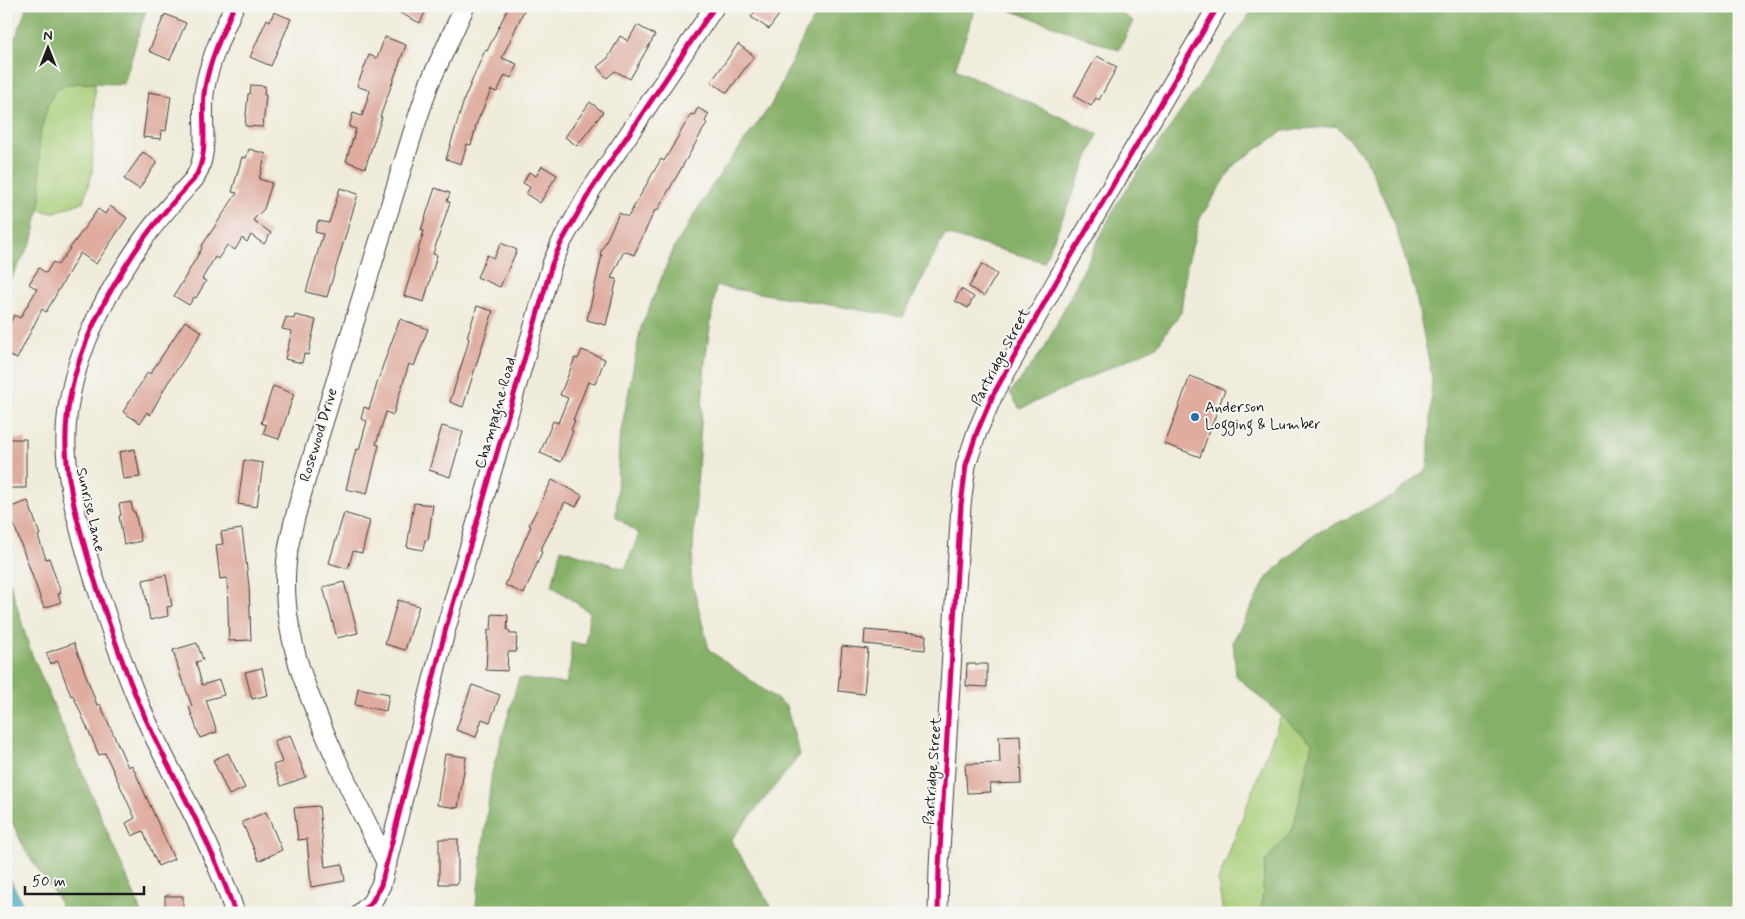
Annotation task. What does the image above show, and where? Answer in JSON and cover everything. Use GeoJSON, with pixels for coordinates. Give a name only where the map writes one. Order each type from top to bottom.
{"type":"FeatureCollection","features":[{"type":"Feature","properties":{"kind":"street","name":"Sunrise Lane"},"geometry":{"type":"LineString","coordinates":[[234,6],[215,52],[204,87],[204,147],[200,167],[194,179],[142,241],[104,304],[90,332],[73,382],[68,402],[66,428],[68,473],[72,499],[88,558],[114,635],[144,714],[215,861],[235,913]]}},
{"type":"Feature","properties":{"kind":"street","name":"Rosewood Drive"},"geometry":{"type":"LineString","coordinates":[[387,864],[318,719],[301,672],[290,625],[286,568],[294,521],[306,478],[418,114],[434,72],[465,6]]}},
{"type":"Feature","properties":{"kind":"street","name":"Champagne Road"},"geometry":{"type":"LineString","coordinates":[[362,913],[376,896],[381,885],[446,628],[552,264],[591,190],[715,6]]}},
{"type":"Feature","properties":{"kind":"street","name":"Partridge Street"},"geometry":{"type":"LineString","coordinates":[[938,913],[939,867],[961,505],[966,466],[977,432],[993,395],[1056,282],[1218,6]]}},
{"type":"Feature","properties":{"kind":"green space"},"geometry":{"type":"Polygon","coordinates":[[[27,6],[147,6],[124,84],[75,83],[57,88],[48,104],[39,138],[41,198],[33,239],[6,288],[6,35],[16,37],[27,6]]]}},
{"type":"Feature","properties":{"kind":"green space"},"geometry":{"type":"Polygon","coordinates":[[[822,6],[976,6],[955,69],[1098,134],[1044,262],[945,234],[903,317],[716,286],[705,362],[691,578],[709,650],[786,706],[800,755],[731,840],[775,913],[475,913],[492,772],[519,678],[566,684],[571,661],[571,642],[586,645],[589,612],[552,586],[561,549],[625,569],[639,534],[616,517],[619,442],[641,327],[674,248],[713,184],[771,105],[808,28],[822,6]]]}},
{"type":"Feature","properties":{"kind":"green space"},"geometry":{"type":"Polygon","coordinates":[[[999,6],[1112,6],[1133,21],[1119,50],[999,6]]]}},
{"type":"Feature","properties":{"kind":"green space"},"geometry":{"type":"Polygon","coordinates":[[[1255,6],[1739,6],[1739,913],[1261,913],[1265,862],[1293,829],[1312,743],[1236,676],[1233,641],[1268,576],[1313,535],[1393,496],[1428,468],[1432,377],[1415,291],[1394,222],[1366,159],[1337,126],[1283,131],[1235,164],[1200,218],[1186,269],[1181,312],[1157,346],[1020,409],[1010,393],[1044,349],[1117,203],[1255,6]]]}},
{"type":"Feature","properties":{"kind":"green space"},"geometry":{"type":"Polygon","coordinates":[[[100,57],[95,84],[92,174],[83,202],[52,213],[30,207],[34,90],[100,57]]]}},
{"type":"Feature","properties":{"kind":"green space"},"geometry":{"type":"Polygon","coordinates":[[[6,576],[10,583],[30,650],[142,913],[62,913],[58,899],[26,852],[6,809],[6,576]]]}},
{"type":"Feature","properties":{"kind":"green space"},"geometry":{"type":"Polygon","coordinates":[[[1296,677],[1420,913],[1223,913],[1218,881],[1296,677]]]}},
{"type":"Feature","properties":{"kind":"water"},"geometry":{"type":"Polygon","coordinates":[[[6,871],[27,913],[6,913],[6,871]]]}},
{"type":"Feature","properties":{"kind":"building"},"geometry":{"type":"Polygon","coordinates":[[[386,6],[428,6],[420,23],[386,6]]]}},
{"type":"Feature","properties":{"kind":"building"},"geometry":{"type":"Polygon","coordinates":[[[509,6],[526,6],[502,58],[517,64],[511,78],[505,75],[497,92],[491,90],[475,127],[471,145],[467,144],[461,164],[446,159],[465,97],[485,50],[487,51],[509,6]]]}},
{"type":"Feature","properties":{"kind":"building"},"geometry":{"type":"Polygon","coordinates":[[[759,6],[785,6],[769,29],[751,17],[759,6]]]}},
{"type":"Feature","properties":{"kind":"building"},"geometry":{"type":"Polygon","coordinates":[[[274,12],[291,19],[271,66],[250,57],[267,19],[270,21],[274,12]]]}},
{"type":"Feature","properties":{"kind":"building"},"geometry":{"type":"Polygon","coordinates":[[[165,14],[186,23],[170,60],[149,51],[165,14]]]}},
{"type":"Feature","properties":{"kind":"building"},"geometry":{"type":"Polygon","coordinates":[[[637,25],[655,35],[630,79],[615,71],[607,78],[597,67],[608,58],[620,36],[628,41],[637,25]]]}},
{"type":"Feature","properties":{"kind":"building"},"geometry":{"type":"Polygon","coordinates":[[[385,37],[406,45],[380,117],[382,117],[365,168],[346,161],[356,129],[349,127],[353,113],[362,116],[370,91],[357,86],[369,55],[377,58],[385,37]]]}},
{"type":"Feature","properties":{"kind":"building"},"geometry":{"type":"Polygon","coordinates":[[[738,44],[754,56],[727,93],[711,82],[738,44]]]}},
{"type":"Feature","properties":{"kind":"building"},"geometry":{"type":"Polygon","coordinates":[[[1097,56],[1117,67],[1099,100],[1096,98],[1091,106],[1074,96],[1097,56]]]}},
{"type":"Feature","properties":{"kind":"building"},"geometry":{"type":"Polygon","coordinates":[[[251,85],[265,86],[263,127],[245,126],[248,94],[250,94],[251,85]]]}},
{"type":"Feature","properties":{"kind":"building"},"geometry":{"type":"Polygon","coordinates":[[[149,92],[171,96],[166,131],[162,130],[161,139],[143,137],[149,92]]]}},
{"type":"Feature","properties":{"kind":"building"},"geometry":{"type":"Polygon","coordinates":[[[590,102],[603,112],[577,146],[565,137],[590,102]]]}},
{"type":"Feature","properties":{"kind":"building"},"geometry":{"type":"Polygon","coordinates":[[[698,108],[709,114],[705,121],[707,123],[657,211],[655,210],[634,255],[624,251],[611,278],[617,279],[606,325],[587,320],[602,255],[600,254],[619,213],[628,217],[661,159],[664,161],[691,114],[694,115],[698,108]]]}},
{"type":"Feature","properties":{"kind":"building"},"geometry":{"type":"Polygon","coordinates":[[[249,149],[266,154],[259,179],[272,183],[264,209],[253,220],[271,233],[264,244],[251,235],[247,242],[242,238],[235,250],[227,245],[218,259],[215,257],[202,279],[206,281],[196,298],[194,297],[189,305],[174,296],[201,247],[237,193],[232,192],[242,157],[246,158],[249,149]]]}},
{"type":"Feature","properties":{"kind":"building"},"geometry":{"type":"Polygon","coordinates":[[[143,152],[157,162],[139,189],[124,179],[143,152]]]}},
{"type":"Feature","properties":{"kind":"building"},"geometry":{"type":"Polygon","coordinates":[[[542,166],[557,175],[540,203],[526,194],[530,187],[523,183],[529,172],[536,176],[542,166]]]}},
{"type":"Feature","properties":{"kind":"building"},"geometry":{"type":"Polygon","coordinates":[[[340,188],[358,194],[327,297],[306,292],[323,234],[315,232],[318,221],[329,223],[340,188]]]}},
{"type":"Feature","properties":{"kind":"building"},"geometry":{"type":"Polygon","coordinates":[[[435,188],[450,193],[447,201],[450,202],[433,254],[437,255],[424,302],[404,296],[424,231],[421,230],[435,188]]]}},
{"type":"Feature","properties":{"kind":"building"},"geometry":{"type":"Polygon","coordinates":[[[110,206],[127,218],[96,264],[80,253],[46,312],[42,309],[17,359],[6,354],[6,331],[14,315],[20,318],[37,289],[29,284],[39,268],[46,273],[53,262],[58,265],[98,209],[105,214],[110,206]]]}},
{"type":"Feature","properties":{"kind":"building"},"geometry":{"type":"Polygon","coordinates":[[[501,243],[517,250],[500,287],[477,277],[487,255],[494,258],[501,243]]]}},
{"type":"Feature","properties":{"kind":"building"},"geometry":{"type":"Polygon","coordinates":[[[982,264],[997,274],[984,296],[969,287],[982,264]]]}},
{"type":"Feature","properties":{"kind":"building"},"geometry":{"type":"Polygon","coordinates":[[[961,289],[974,297],[968,308],[955,301],[961,289]]]}},
{"type":"Feature","properties":{"kind":"building"},"geometry":{"type":"Polygon","coordinates":[[[477,306],[493,311],[463,407],[450,402],[477,306]]]}},
{"type":"Feature","properties":{"kind":"building"},"geometry":{"type":"Polygon","coordinates":[[[295,315],[316,320],[308,355],[304,354],[302,363],[285,359],[292,331],[282,329],[286,317],[294,319],[295,315]]]}},
{"type":"Feature","properties":{"kind":"building"},"geometry":{"type":"Polygon","coordinates":[[[400,319],[428,329],[414,366],[409,364],[393,415],[386,412],[376,444],[379,445],[367,494],[346,489],[356,449],[359,450],[367,421],[361,419],[364,407],[369,409],[400,319]]]}},
{"type":"Feature","properties":{"kind":"building"},"geometry":{"type":"Polygon","coordinates":[[[185,321],[202,332],[167,384],[150,415],[147,412],[140,423],[123,412],[148,372],[150,374],[185,321]]]}},
{"type":"Feature","properties":{"kind":"building"},"geometry":{"type":"Polygon","coordinates":[[[582,350],[605,359],[595,384],[588,382],[573,420],[575,420],[571,430],[573,431],[561,462],[540,453],[553,421],[558,423],[568,398],[560,395],[575,358],[578,359],[582,350]]]}},
{"type":"Feature","properties":{"kind":"building","name":"Anderson Logging & Lumber"},"geometry":{"type":"Polygon","coordinates":[[[1190,376],[1225,390],[1200,457],[1165,444],[1190,376]]]}},
{"type":"Feature","properties":{"kind":"building"},"geometry":{"type":"Polygon","coordinates":[[[273,386],[294,394],[279,439],[263,434],[266,425],[261,423],[273,386]]]}},
{"type":"Feature","properties":{"kind":"building"},"geometry":{"type":"Polygon","coordinates":[[[442,426],[463,432],[450,477],[429,470],[442,426]]]}},
{"type":"Feature","properties":{"kind":"building"},"geometry":{"type":"Polygon","coordinates":[[[6,439],[26,439],[26,488],[6,488],[6,439]]]}},
{"type":"Feature","properties":{"kind":"building"},"geometry":{"type":"Polygon","coordinates":[[[135,449],[140,477],[123,479],[119,452],[135,449]]]}},
{"type":"Feature","properties":{"kind":"building"},"geometry":{"type":"Polygon","coordinates":[[[244,460],[263,463],[257,507],[238,504],[244,460]]]}},
{"type":"Feature","properties":{"kind":"building"},"geometry":{"type":"Polygon","coordinates":[[[552,480],[582,495],[576,507],[565,502],[540,551],[542,552],[524,594],[505,585],[531,526],[529,525],[552,480]]]}},
{"type":"Feature","properties":{"kind":"building"},"geometry":{"type":"Polygon","coordinates":[[[28,501],[46,559],[49,558],[61,593],[58,594],[61,602],[44,608],[8,508],[28,501]]]}},
{"type":"Feature","properties":{"kind":"building"},"geometry":{"type":"Polygon","coordinates":[[[131,502],[141,541],[124,545],[119,504],[131,502]]]}},
{"type":"Feature","properties":{"kind":"building"},"geometry":{"type":"Polygon","coordinates":[[[414,503],[433,505],[428,540],[425,540],[423,550],[407,547],[414,503]]]}},
{"type":"Feature","properties":{"kind":"building"},"geometry":{"type":"Polygon","coordinates":[[[344,513],[370,521],[362,553],[353,551],[348,569],[329,563],[344,513]]]}},
{"type":"Feature","properties":{"kind":"building"},"geometry":{"type":"Polygon","coordinates":[[[242,529],[249,586],[251,640],[229,641],[227,578],[220,579],[216,545],[223,544],[221,532],[242,529]]]}},
{"type":"Feature","properties":{"kind":"building"},"geometry":{"type":"Polygon","coordinates":[[[166,575],[172,606],[167,607],[168,616],[150,620],[143,580],[166,575]]]}},
{"type":"Feature","properties":{"kind":"building"},"geometry":{"type":"Polygon","coordinates":[[[344,582],[358,633],[337,638],[323,587],[344,582]]]}},
{"type":"Feature","properties":{"kind":"building"},"geometry":{"type":"Polygon","coordinates":[[[398,600],[419,606],[405,650],[385,644],[398,600]]]}},
{"type":"Feature","properties":{"kind":"building"},"geometry":{"type":"Polygon","coordinates":[[[492,614],[508,615],[507,630],[510,631],[510,634],[517,634],[516,652],[508,652],[507,671],[486,670],[488,630],[491,630],[492,614]]]}},
{"type":"Feature","properties":{"kind":"building"},"geometry":{"type":"Polygon","coordinates":[[[865,630],[926,635],[925,650],[864,644],[865,630]]]}},
{"type":"Feature","properties":{"kind":"building"},"geometry":{"type":"Polygon","coordinates":[[[74,643],[97,705],[100,704],[128,767],[132,765],[174,859],[158,866],[143,831],[132,836],[126,823],[135,818],[105,753],[99,755],[73,695],[71,696],[58,661],[51,664],[46,653],[74,643]]]}},
{"type":"Feature","properties":{"kind":"building"},"geometry":{"type":"Polygon","coordinates":[[[197,643],[203,660],[196,662],[202,685],[219,680],[224,695],[206,700],[217,732],[200,738],[189,707],[192,706],[173,650],[197,643]]]}},
{"type":"Feature","properties":{"kind":"building"},"geometry":{"type":"Polygon","coordinates":[[[842,646],[868,649],[864,694],[838,691],[842,646]]]}},
{"type":"Feature","properties":{"kind":"building"},"geometry":{"type":"Polygon","coordinates":[[[967,664],[987,664],[987,687],[966,686],[967,664]]]}},
{"type":"Feature","properties":{"kind":"building"},"geometry":{"type":"Polygon","coordinates":[[[262,668],[268,695],[252,699],[245,672],[262,668]]]}},
{"type":"Feature","properties":{"kind":"building"},"geometry":{"type":"Polygon","coordinates":[[[472,685],[500,695],[490,722],[482,719],[476,737],[456,730],[472,685]]]}},
{"type":"Feature","properties":{"kind":"building"},"geometry":{"type":"Polygon","coordinates":[[[358,688],[389,694],[386,711],[355,705],[358,688]]]}},
{"type":"Feature","properties":{"kind":"building"},"geometry":{"type":"Polygon","coordinates":[[[290,735],[306,777],[281,786],[273,765],[282,762],[274,741],[290,735]]]}},
{"type":"Feature","properties":{"kind":"building"},"geometry":{"type":"Polygon","coordinates":[[[1020,735],[1022,783],[990,784],[991,792],[967,793],[965,764],[1000,763],[999,736],[1020,735]]]}},
{"type":"Feature","properties":{"kind":"building"},"geometry":{"type":"Polygon","coordinates":[[[228,753],[245,788],[229,795],[213,760],[228,753]]]}},
{"type":"Feature","properties":{"kind":"building"},"geometry":{"type":"Polygon","coordinates":[[[445,754],[466,757],[458,808],[437,805],[445,754]]]}},
{"type":"Feature","properties":{"kind":"building"},"geometry":{"type":"Polygon","coordinates":[[[319,806],[325,867],[342,864],[345,881],[311,887],[307,839],[298,840],[294,808],[319,806]]]}},
{"type":"Feature","properties":{"kind":"building"},"geometry":{"type":"Polygon","coordinates":[[[266,812],[282,850],[259,861],[242,822],[266,812]]]}},
{"type":"Feature","properties":{"kind":"building"},"geometry":{"type":"Polygon","coordinates":[[[439,839],[458,839],[458,884],[439,884],[439,839]]]}},
{"type":"Feature","properties":{"kind":"building"},"geometry":{"type":"Polygon","coordinates":[[[165,896],[183,896],[183,913],[165,913],[165,896]]]}},
{"type":"Feature","properties":{"kind":"cycle path"},"geometry":{"type":"LineString","coordinates":[[234,6],[213,56],[207,77],[203,111],[204,146],[199,168],[194,179],[160,217],[142,241],[112,289],[87,339],[71,393],[66,449],[69,481],[80,528],[93,575],[117,646],[144,715],[216,862],[235,913]]}},
{"type":"Feature","properties":{"kind":"cycle path"},"geometry":{"type":"LineString","coordinates":[[361,913],[372,902],[381,885],[446,628],[552,264],[561,243],[591,190],[715,6]]}},
{"type":"Feature","properties":{"kind":"cycle path"},"geometry":{"type":"LineString","coordinates":[[938,913],[939,867],[961,505],[966,465],[977,432],[993,395],[1056,282],[1218,6]]}},
{"type":"Feature","properties":{"kind":"place","name":"Anderson Logging & Lumber"},"geometry":{"type":"Point","coordinates":[1195,417]}}]}
